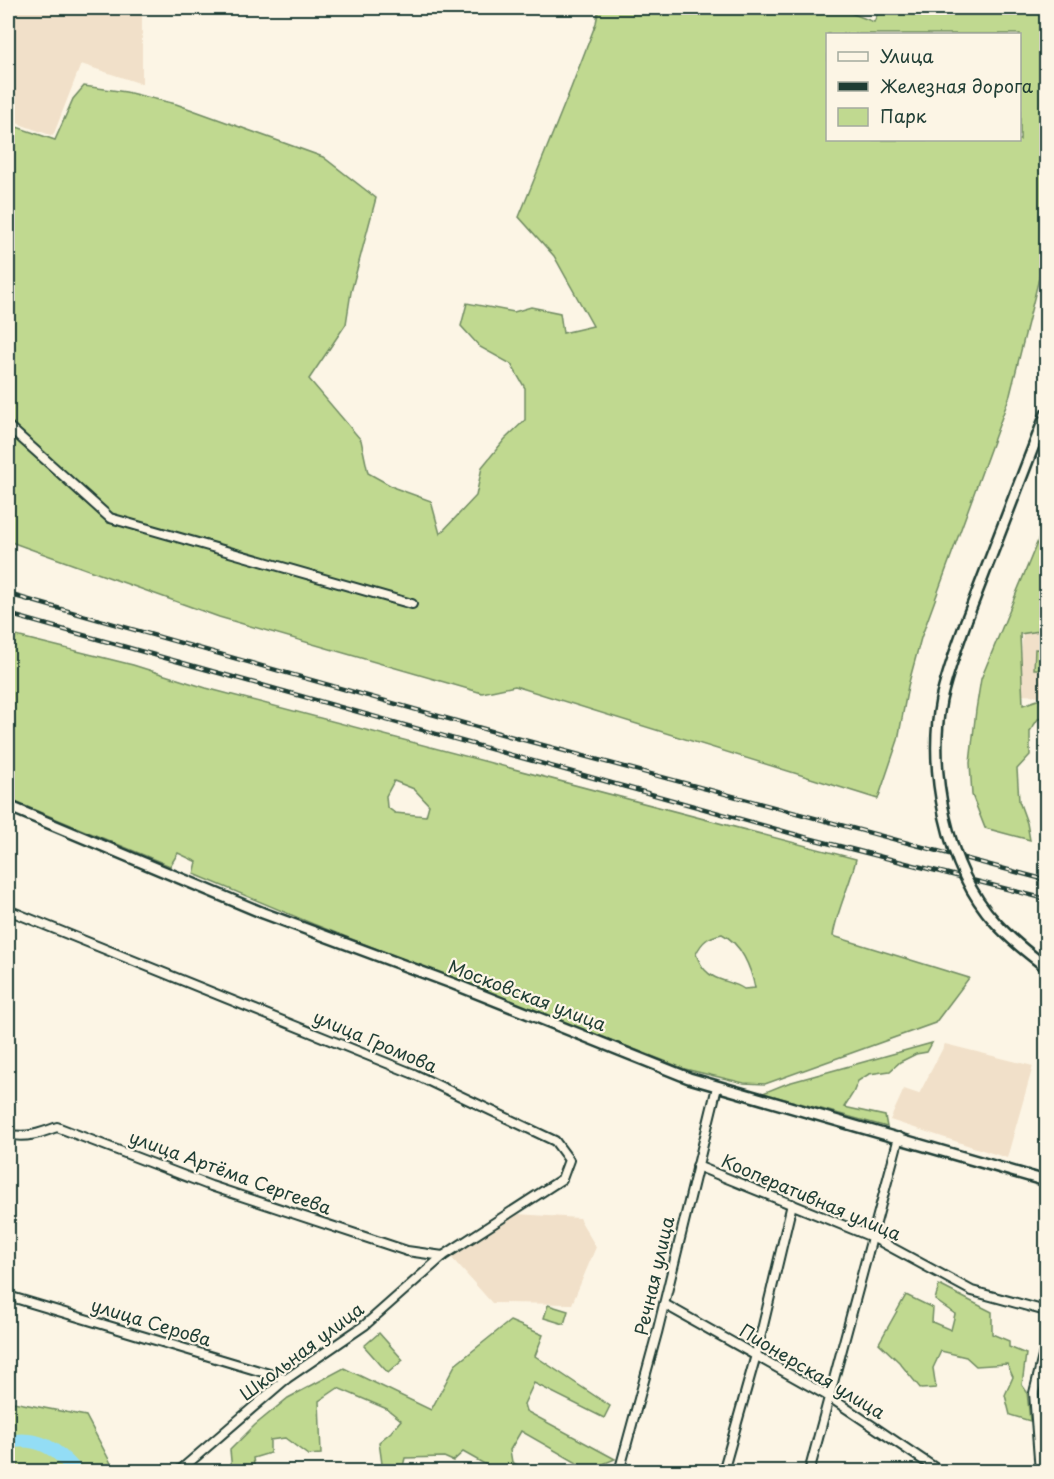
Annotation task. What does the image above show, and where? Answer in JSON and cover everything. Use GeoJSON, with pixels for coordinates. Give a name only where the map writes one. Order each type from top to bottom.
{"type":"FeatureCollection","features":[{"type":"Feature","properties":{"kind":"street"},"geometry":{"type":"LineString","coordinates":[[1047,414],[950,667],[941,701],[938,735],[940,789],[951,840],[974,893],[994,921],[1021,947],[1047,967]]}},
{"type":"Feature","properties":{"kind":"street"},"geometry":{"type":"LineString","coordinates":[[8,426],[110,518],[412,604]]}},
{"type":"Feature","properties":{"kind":"street","name":"Московская улица"},"geometry":{"type":"LineString","coordinates":[[8,806],[263,913],[454,984],[689,1078],[1047,1181]]}},
{"type":"Feature","properties":{"kind":"street","name":"улица Громова"},"geometry":{"type":"LineString","coordinates":[[8,910],[414,1074],[555,1141],[570,1160],[562,1179],[443,1256]]}},
{"type":"Feature","properties":{"kind":"street","name":"Речная улица"},"geometry":{"type":"LineString","coordinates":[[619,1472],[664,1304],[717,1087]]}},
{"type":"Feature","properties":{"kind":"street","name":"улица Артёма Сергеева"},"geometry":{"type":"LineString","coordinates":[[8,1134],[16,1136],[37,1134],[57,1127],[211,1186],[407,1251],[443,1256]]}},
{"type":"Feature","properties":{"kind":"street"},"geometry":{"type":"LineString","coordinates":[[809,1472],[899,1137]]}},
{"type":"Feature","properties":{"kind":"street","name":"Кооперативная улица"},"geometry":{"type":"LineString","coordinates":[[697,1166],[872,1237],[972,1291],[1047,1311]]}},
{"type":"Feature","properties":{"kind":"street"},"geometry":{"type":"LineString","coordinates":[[723,1472],[756,1355],[792,1204]]}},
{"type":"Feature","properties":{"kind":"street","name":"Школьная улица"},"geometry":{"type":"LineString","coordinates":[[178,1472],[286,1380],[365,1325],[443,1256]]}},
{"type":"Feature","properties":{"kind":"street","name":"улица Серова"},"geometry":{"type":"LineString","coordinates":[[8,1296],[286,1380]]}},
{"type":"Feature","properties":{"kind":"street","name":"Пионерская улица"},"geometry":{"type":"LineString","coordinates":[[664,1304],[828,1396],[941,1472]]}},
{"type":"Feature","properties":{"kind":"street"},"geometry":{"type":"LineString","coordinates":[[1040,1472],[1034,1393],[1047,1344]]}},
{"type":"Feature","properties":{"kind":"shaded area"},"geometry":{"type":"Polygon","coordinates":[[[8,8],[142,8],[142,84],[81,64],[53,136],[8,120],[8,8]]]}},
{"type":"Feature","properties":{"kind":"shaded area"},"geometry":{"type":"Polygon","coordinates":[[[1023,626],[1046,626],[1046,696],[1019,695],[1023,626]]]}},
{"type":"Feature","properties":{"kind":"shaded area"},"geometry":{"type":"Polygon","coordinates":[[[945,1044],[1033,1066],[1007,1158],[890,1120],[904,1089],[919,1094],[945,1044]]]}},
{"type":"Feature","properties":{"kind":"shaded area"},"geometry":{"type":"Polygon","coordinates":[[[517,1214],[579,1218],[596,1247],[572,1304],[492,1303],[450,1256],[517,1214]]]}},
{"type":"Feature","properties":{"kind":"green space"},"geometry":{"type":"Polygon","coordinates":[[[599,8],[838,8],[874,22],[880,8],[1046,8],[1046,250],[1010,395],[921,638],[908,686],[898,740],[878,799],[515,686],[482,693],[219,617],[8,541],[8,124],[55,140],[73,99],[84,86],[126,92],[176,104],[323,157],[376,198],[351,292],[346,324],[309,379],[361,440],[368,473],[395,488],[431,501],[440,534],[476,496],[482,467],[505,439],[525,420],[525,388],[511,364],[480,347],[461,326],[467,303],[514,312],[531,307],[560,313],[563,333],[593,326],[554,256],[519,217],[596,23],[599,8]]]}},
{"type":"Feature","properties":{"kind":"green space"},"geometry":{"type":"Polygon","coordinates":[[[1046,521],[1046,630],[1020,634],[1023,705],[1046,697],[1046,718],[1038,719],[1030,731],[1030,755],[1017,769],[1019,801],[1030,840],[985,828],[972,795],[970,763],[981,679],[1046,521]]]}},
{"type":"Feature","properties":{"kind":"green space"},"geometry":{"type":"Polygon","coordinates":[[[8,634],[133,665],[206,688],[856,859],[837,916],[833,936],[969,978],[935,1023],[765,1084],[744,1083],[685,1069],[313,924],[194,874],[197,862],[178,853],[170,866],[8,799],[8,634]],[[394,781],[386,796],[387,807],[395,813],[426,816],[429,805],[414,789],[394,781]],[[722,934],[709,938],[703,943],[696,954],[701,964],[709,974],[718,979],[744,989],[755,988],[751,972],[740,950],[735,943],[722,934]]]}},
{"type":"Feature","properties":{"kind":"green space"},"geometry":{"type":"Polygon","coordinates":[[[1035,649],[1046,650],[1046,669],[1034,669],[1035,649]]]}},
{"type":"Feature","properties":{"kind":"green space"},"geometry":{"type":"Polygon","coordinates":[[[932,1043],[927,1052],[916,1054],[900,1062],[890,1071],[869,1074],[858,1081],[844,1107],[885,1116],[887,1127],[763,1093],[788,1083],[932,1043]]]}},
{"type":"Feature","properties":{"kind":"green space"},"geometry":{"type":"Polygon","coordinates":[[[939,1285],[992,1312],[992,1334],[1009,1341],[1009,1347],[1026,1354],[1022,1385],[1027,1392],[1030,1421],[1010,1415],[1005,1395],[1013,1377],[1007,1364],[976,1366],[966,1357],[941,1351],[933,1368],[936,1388],[921,1389],[899,1362],[879,1343],[906,1295],[933,1308],[932,1322],[951,1330],[955,1314],[935,1300],[939,1285]]]}},
{"type":"Feature","properties":{"kind":"green space"},"geometry":{"type":"Polygon","coordinates":[[[548,1305],[568,1311],[564,1324],[544,1318],[548,1305]]]}},
{"type":"Feature","properties":{"kind":"green space"},"geometry":{"type":"Polygon","coordinates":[[[510,1321],[543,1335],[535,1356],[610,1406],[604,1418],[534,1383],[524,1404],[526,1411],[615,1459],[589,1470],[521,1431],[510,1450],[512,1462],[527,1471],[497,1471],[463,1452],[453,1461],[444,1457],[405,1458],[402,1471],[383,1471],[379,1442],[401,1420],[387,1409],[338,1388],[319,1401],[321,1454],[308,1455],[285,1438],[270,1440],[270,1453],[253,1458],[255,1471],[232,1471],[230,1450],[255,1425],[288,1398],[344,1368],[431,1410],[455,1365],[510,1321]]]}},
{"type":"Feature","properties":{"kind":"green space"},"geometry":{"type":"Polygon","coordinates":[[[379,1333],[403,1360],[388,1373],[364,1346],[379,1333]]]}},
{"type":"Feature","properties":{"kind":"green space"},"geometry":{"type":"Polygon","coordinates":[[[13,1402],[86,1416],[115,1471],[8,1471],[8,1404],[13,1402]]]}},
{"type":"Feature","properties":{"kind":"waterway"},"geometry":{"type":"LineString","coordinates":[[8,1442],[29,1441],[47,1446],[77,1472]]}},
{"type":"Feature","properties":{"kind":"railway"},"geometry":{"type":"LineString","coordinates":[[8,594],[509,736],[1046,880]]}},
{"type":"Feature","properties":{"kind":"railway"},"geometry":{"type":"LineString","coordinates":[[8,614],[808,838],[1046,899]]}}]}
